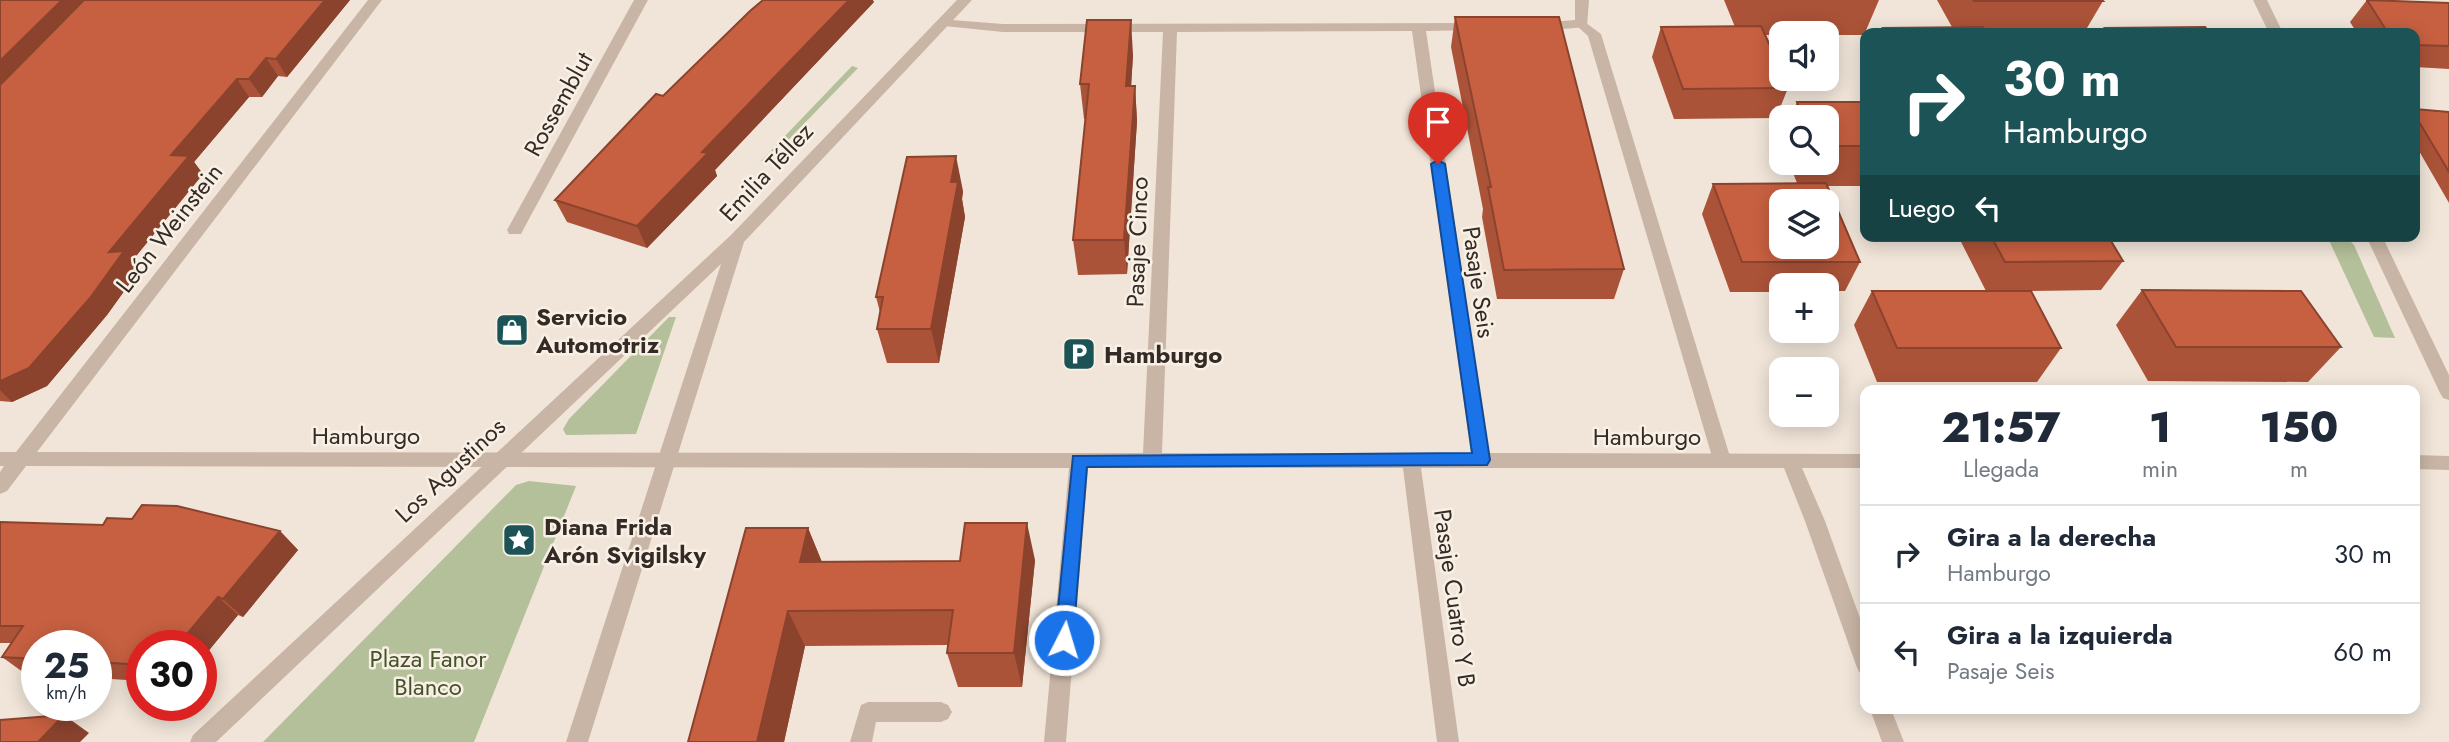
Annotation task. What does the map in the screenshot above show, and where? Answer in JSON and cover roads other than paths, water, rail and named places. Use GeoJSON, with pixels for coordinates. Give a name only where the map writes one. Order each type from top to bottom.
{"type":"FeatureCollection","features":[{"type":"Feature","properties":{"kind":"street","name":"León Weinstein"},"geometry":{"type":"LineString","coordinates":[[0,486],[375,0]]}},
{"type":"Feature","properties":{"kind":"street","name":"Rossemblut"},"geometry":{"type":"LineString","coordinates":[[515,230],[641,0]]}},
{"type":"Feature","properties":{"kind":"street","name":"Emilia Téllez"},"geometry":{"type":"LineString","coordinates":[[577,742],[737,239],[965,0]]}},
{"type":"Feature","properties":{"kind":"street"},"geometry":{"type":"LineString","coordinates":[[1582,0],[1582,24]]}},
{"type":"Feature","properties":{"kind":"street"},"geometry":{"type":"LineString","coordinates":[[2260,0],[2274,28]]}},
{"type":"Feature","properties":{"kind":"street"},"geometry":{"type":"LineString","coordinates":[[944,22],[1003,28],[1485,27]]}},
{"type":"Feature","properties":{"kind":"street"},"geometry":{"type":"LineString","coordinates":[[1525,27],[1582,24],[1594,34],[1722,460]]}},
{"type":"Feature","properties":{"kind":"street","name":"Pasaje Cinco"},"geometry":{"type":"LineString","coordinates":[[1152,461],[1170,26]]}},
{"type":"Feature","properties":{"kind":"street","name":"Pasaje Seis"},"geometry":{"type":"LineString","coordinates":[[1418,26],[1481,460]]}},
{"type":"Feature","properties":{"kind":"street","name":"Los Agustinos"},"geometry":{"type":"LineString","coordinates":[[201,742],[737,239]]}},
{"type":"Feature","properties":{"kind":"street"},"geometry":{"type":"LineString","coordinates":[[2377,242],[2449,393]]}},
{"type":"Feature","properties":{"kind":"street","name":"Hamburgo"},"geometry":{"type":"LineString","coordinates":[[0,459],[1860,461]]}},
{"type":"Feature","properties":{"kind":"street"},"geometry":{"type":"LineString","coordinates":[[1055,742],[1079,460]]}},
{"type":"Feature","properties":{"kind":"street","name":"Pasaje Cuatro Y B"},"geometry":{"type":"LineString","coordinates":[[1411,461],[1448,742]]}},
{"type":"Feature","properties":{"kind":"street"},"geometry":{"type":"LineString","coordinates":[[1790,461],[1815,521],[1860,648]]}},
{"type":"Feature","properties":{"kind":"street"},"geometry":{"type":"LineString","coordinates":[[2420,462],[2449,463]]}},
{"type":"Feature","properties":{"kind":"street"},"geometry":{"type":"LineString","coordinates":[[860,742],[868,712],[941,712]]}},
{"type":"Feature","properties":{"kind":"street"},"geometry":{"type":"LineString","coordinates":[[1883,714],[1892,742]]}},
{"type":"Feature","properties":{"kind":"place","name":"Servicio Automotriz"},"geometry":{"type":"Point","coordinates":[512,330]}},
{"type":"Feature","properties":{"kind":"place","name":"Hamburgo"},"geometry":{"type":"Point","coordinates":[1079,354]}},
{"type":"Feature","properties":{"kind":"place","name":"Diana Frida Arón Svigilsky"},"geometry":{"type":"Point","coordinates":[519,540]}},
{"type":"Feature","properties":{"kind":"park label","name":"Plaza Fanor Blanco"},"geometry":{"type":"Point","coordinates":[428,672]}}]}
